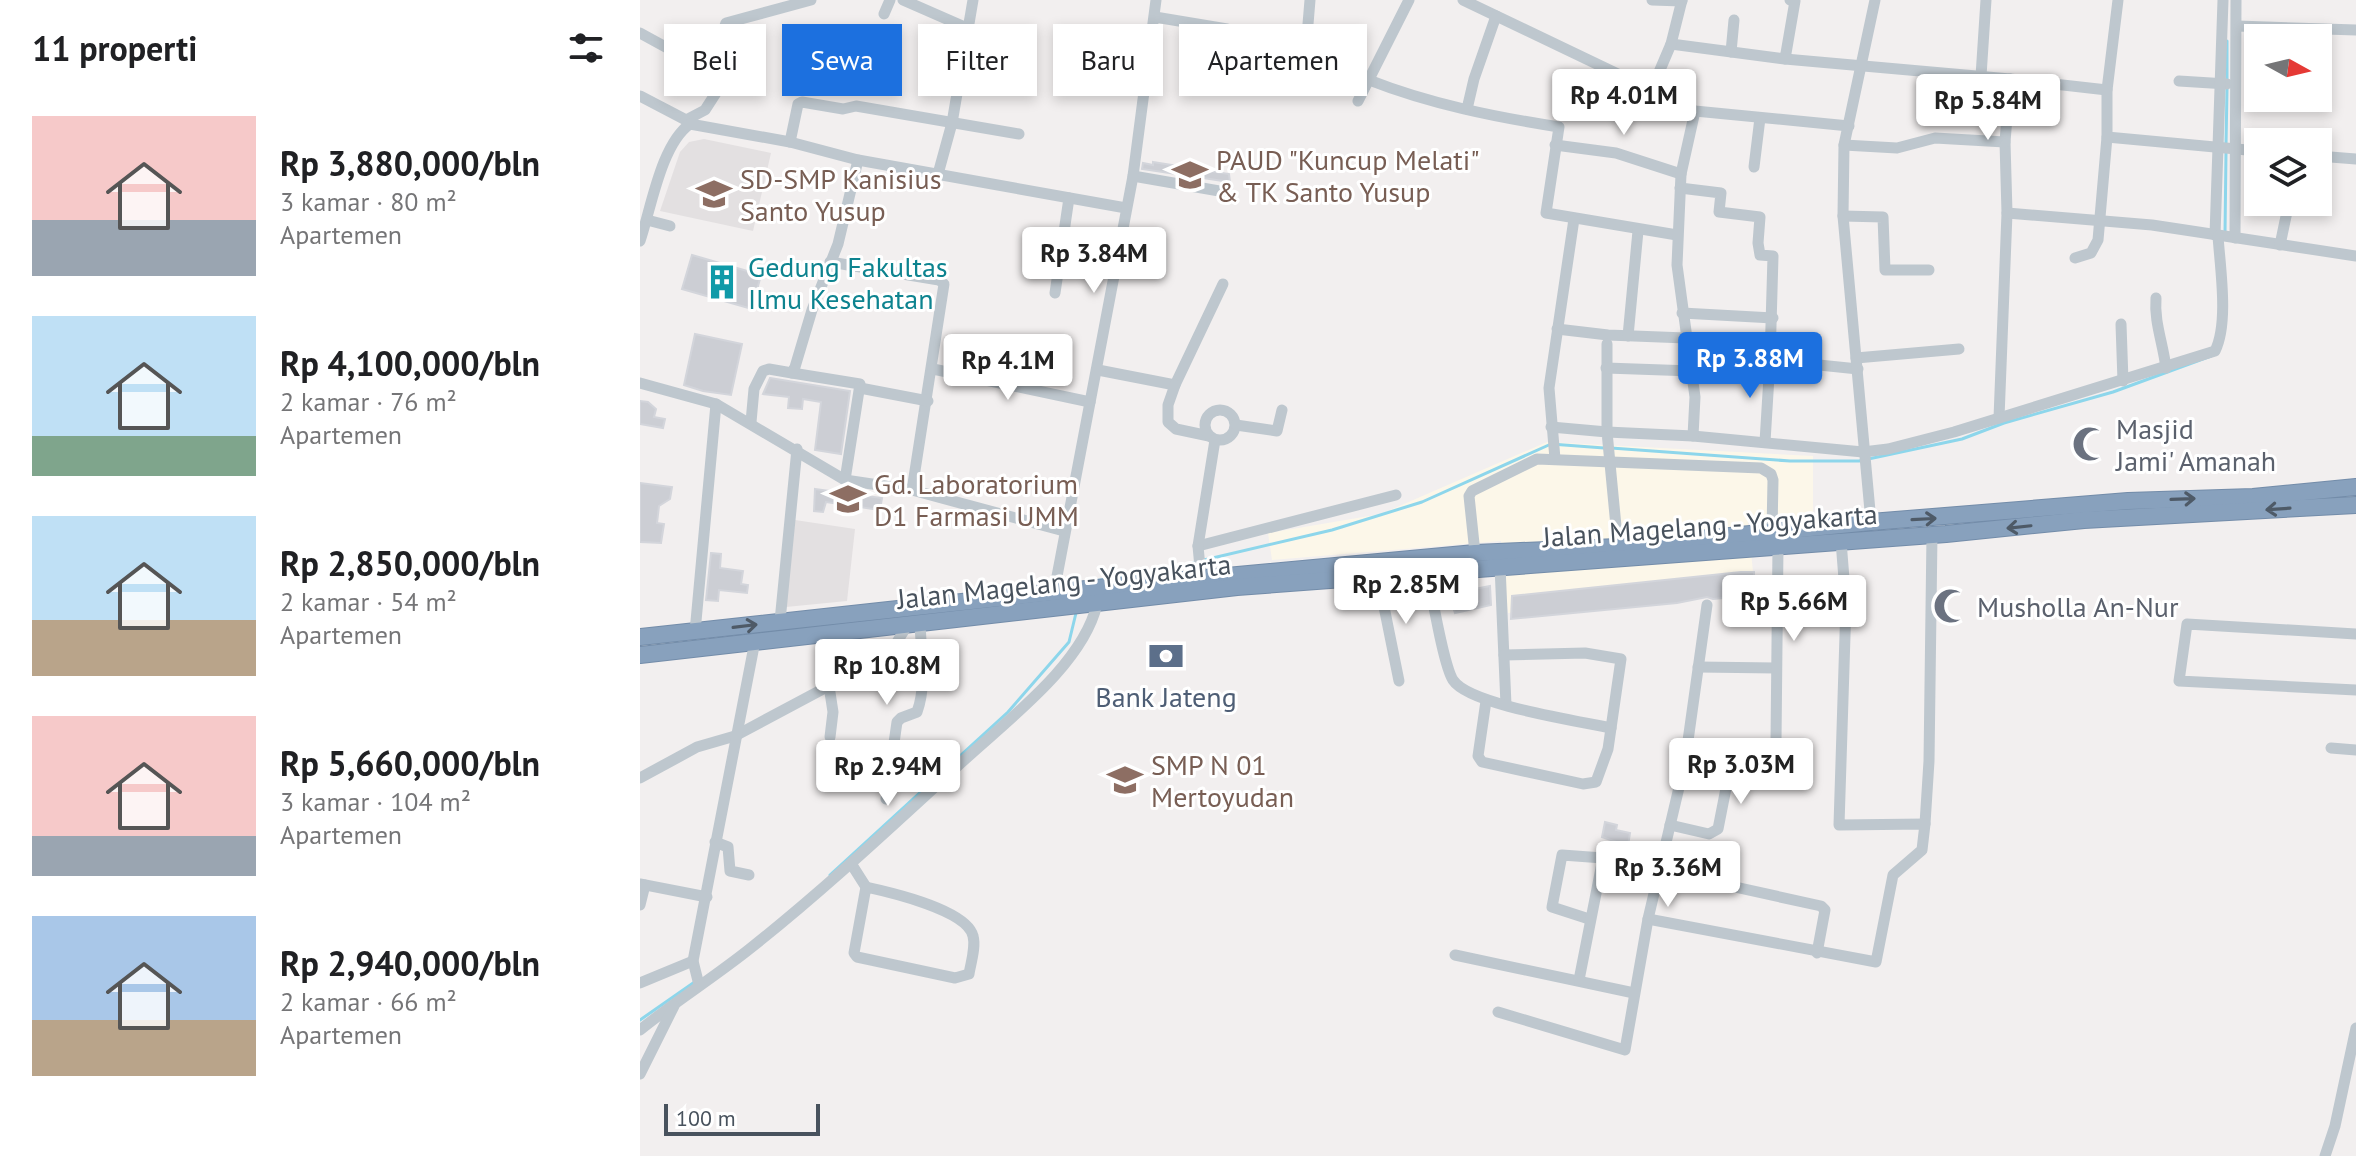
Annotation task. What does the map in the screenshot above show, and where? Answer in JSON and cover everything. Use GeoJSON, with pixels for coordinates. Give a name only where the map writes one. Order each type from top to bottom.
{"type":"FeatureCollection","features":[{"type":"Feature","properties":{"kind":"highway","name":"Jalan Magelang - Yogyakarta"},"geometry":{"type":"LineString","coordinates":[[640,655],[1078,606],[1095,596],[1200,575],[1237,581],[1378,577],[1775,539],[1871,522],[2128,501],[2253,497],[2356,487]]}},
{"type":"Feature","properties":{"kind":"highway","name":"Jalan Magelang - Yogyakarta"},"geometry":{"type":"LineString","coordinates":[[640,637],[1059,592],[1095,596],[1475,553],[1775,539],[1841,541],[2084,520],[2356,505]]}},
{"type":"Feature","properties":{"kind":"street"},"geometry":{"type":"LineString","coordinates":[[726,24],[811,0]]}},
{"type":"Feature","properties":{"kind":"street"},"geometry":{"type":"LineString","coordinates":[[884,14],[890,0]]}},
{"type":"Feature","properties":{"kind":"street"},"geometry":{"type":"LineString","coordinates":[[903,0],[958,24]]}},
{"type":"Feature","properties":{"kind":"street"},"geometry":{"type":"LineString","coordinates":[[968,24],[973,0]]}},
{"type":"Feature","properties":{"kind":"street"},"geometry":{"type":"LineString","coordinates":[[1059,592],[1064,531],[1098,370],[1133,176],[1156,0]]}},
{"type":"Feature","properties":{"kind":"street"},"geometry":{"type":"LineString","coordinates":[[1155,17],[1227,29],[1243,45],[1300,55],[1306,48],[1310,0]]}},
{"type":"Feature","properties":{"kind":"street"},"geometry":{"type":"LineString","coordinates":[[1358,101],[1409,0]]}},
{"type":"Feature","properties":{"kind":"street"},"geometry":{"type":"LineString","coordinates":[[1463,0],[1695,111],[1849,126]]}},
{"type":"Feature","properties":{"kind":"street"},"geometry":{"type":"LineString","coordinates":[[1651,91],[1671,44],[1682,0],[1652,0]]}},
{"type":"Feature","properties":{"kind":"street"},"geometry":{"type":"LineString","coordinates":[[1785,59],[1793,0]]}},
{"type":"Feature","properties":{"kind":"street"},"geometry":{"type":"LineString","coordinates":[[1871,522],[1843,216],[1844,145],[1864,66],[1875,0]]}},
{"type":"Feature","properties":{"kind":"street"},"geometry":{"type":"LineString","coordinates":[[1981,76],[1986,0]]}},
{"type":"Feature","properties":{"kind":"street"},"geometry":{"type":"LineString","coordinates":[[2075,258],[2091,253],[2095,247],[2100,219],[2107,137],[2107,90],[2118,0]]}},
{"type":"Feature","properties":{"kind":"street"},"geometry":{"type":"LineString","coordinates":[[1475,553],[1469,496],[1472,491],[1537,459],[1555,459],[1607,447],[1693,436],[1765,442],[1864,458],[2123,381],[2166,365],[2210,355],[2218,346],[2222,292],[2228,84],[2223,0]]}},
{"type":"Feature","properties":{"kind":"street"},"geometry":{"type":"LineString","coordinates":[[2228,84],[2237,26],[2236,0]]}},
{"type":"Feature","properties":{"kind":"street"},"geometry":{"type":"LineString","coordinates":[[1467,109],[1496,16]]}},
{"type":"Feature","properties":{"kind":"street"},"geometry":{"type":"LineString","coordinates":[[1731,52],[1734,20]]}},
{"type":"Feature","properties":{"kind":"street"},"geometry":{"type":"LineString","coordinates":[[2237,26],[2356,30]]}},
{"type":"Feature","properties":{"kind":"street"},"geometry":{"type":"LineString","coordinates":[[640,33],[664,46]]}},
{"type":"Feature","properties":{"kind":"street"},"geometry":{"type":"LineString","coordinates":[[1671,44],[1785,59],[2107,90]]}},
{"type":"Feature","properties":{"kind":"street"},"geometry":{"type":"LineString","coordinates":[[1999,416],[2007,213],[2005,142],[2010,79]]}},
{"type":"Feature","properties":{"kind":"street"},"geometry":{"type":"LineString","coordinates":[[1369,80],[1403,93],[1467,109],[1559,127],[1546,213],[1638,231],[1677,235]]}},
{"type":"Feature","properties":{"kind":"street"},"geometry":{"type":"LineString","coordinates":[[2179,81],[2228,84]]}},
{"type":"Feature","properties":{"kind":"street"},"geometry":{"type":"LineString","coordinates":[[640,96],[688,122],[790,142],[858,160],[1126,208]]}},
{"type":"Feature","properties":{"kind":"street"},"geometry":{"type":"LineString","coordinates":[[640,241],[663,167],[677,138],[714,96]]}},
{"type":"Feature","properties":{"kind":"street"},"geometry":{"type":"LineString","coordinates":[[938,174],[956,96]]}},
{"type":"Feature","properties":{"kind":"street"},"geometry":{"type":"LineString","coordinates":[[790,142],[799,102],[843,109],[856,106],[1019,134]]}},
{"type":"Feature","properties":{"kind":"street"},"geometry":{"type":"LineString","coordinates":[[1693,436],[1695,397],[1678,286],[1677,235],[1681,174],[1695,111]]}},
{"type":"Feature","properties":{"kind":"street"},"geometry":{"type":"LineString","coordinates":[[1754,167],[1760,118]]}},
{"type":"Feature","properties":{"kind":"street"},"geometry":{"type":"LineString","coordinates":[[2107,137],[2244,150]]}},
{"type":"Feature","properties":{"kind":"street"},"geometry":{"type":"LineString","coordinates":[[1844,145],[1897,148],[1935,138],[2005,142]]}},
{"type":"Feature","properties":{"kind":"street"},"geometry":{"type":"LineString","coordinates":[[1555,145],[1616,153],[1681,174]]}},
{"type":"Feature","properties":{"kind":"street"},"geometry":{"type":"LineString","coordinates":[[2223,237],[2226,149]]}},
{"type":"Feature","properties":{"kind":"street"},"geometry":{"type":"LineString","coordinates":[[2332,157],[2356,159]]}},
{"type":"Feature","properties":{"kind":"street"},"geometry":{"type":"LineString","coordinates":[[792,373],[838,244],[858,160]]}},
{"type":"Feature","properties":{"kind":"street"},"geometry":{"type":"LineString","coordinates":[[1133,176],[1225,192]]}},
{"type":"Feature","properties":{"kind":"street"},"geometry":{"type":"LineString","coordinates":[[1680,188],[1721,193],[1719,212],[1760,217],[1760,255],[1773,256],[1773,318],[1765,442]]}},
{"type":"Feature","properties":{"kind":"street"},"geometry":{"type":"LineString","coordinates":[[1055,293],[1069,198]]}},
{"type":"Feature","properties":{"kind":"street"},"geometry":{"type":"LineString","coordinates":[[2007,213],[2100,219],[2356,256]]}},
{"type":"Feature","properties":{"kind":"street"},"geometry":{"type":"LineString","coordinates":[[1843,216],[1883,217],[1885,270],[1929,270]]}},
{"type":"Feature","properties":{"kind":"street"},"geometry":{"type":"LineString","coordinates":[[2280,245],[2286,216]]}},
{"type":"Feature","properties":{"kind":"street"},"geometry":{"type":"LineString","coordinates":[[1555,459],[1549,388],[1574,219]]}},
{"type":"Feature","properties":{"kind":"street"},"geometry":{"type":"LineString","coordinates":[[647,220],[670,226]]}},
{"type":"Feature","properties":{"kind":"street"},"geometry":{"type":"LineString","coordinates":[[1628,336],[1638,231]]}},
{"type":"Feature","properties":{"kind":"street"},"geometry":{"type":"LineString","coordinates":[[830,262],[939,280],[944,284],[912,490]]}},
{"type":"Feature","properties":{"kind":"street"},"geometry":{"type":"LineString","coordinates":[[1223,284],[1175,385],[1168,405],[1168,422],[1176,429],[1212,438],[1231,436],[1236,425]]}},
{"type":"Feature","properties":{"kind":"street"},"geometry":{"type":"LineString","coordinates":[[2156,298],[2155,320],[2163,342],[2166,365]]}},
{"type":"Feature","properties":{"kind":"street"},"geometry":{"type":"LineString","coordinates":[[1682,313],[1773,318]]}},
{"type":"Feature","properties":{"kind":"street"},"geometry":{"type":"LineString","coordinates":[[2121,324],[2123,381]]}},
{"type":"Feature","properties":{"kind":"street"},"geometry":{"type":"LineString","coordinates":[[1557,329],[1686,338]]}},
{"type":"Feature","properties":{"kind":"street"},"geometry":{"type":"LineString","coordinates":[[1607,344],[1607,447],[1618,547]]}},
{"type":"Feature","properties":{"kind":"street"},"geometry":{"type":"LineString","coordinates":[[1770,360],[1857,364],[1959,349]]}},
{"type":"Feature","properties":{"kind":"street"},"geometry":{"type":"LineString","coordinates":[[1606,368],[1692,371]]}},
{"type":"Feature","properties":{"kind":"street"},"geometry":{"type":"LineString","coordinates":[[751,422],[754,389],[763,371],[769,369],[860,384],[845,480]]}},
{"type":"Feature","properties":{"kind":"street"},"geometry":{"type":"LineString","coordinates":[[933,369],[1090,402]]}},
{"type":"Feature","properties":{"kind":"street"},"geometry":{"type":"LineString","coordinates":[[1098,370],[1175,385]]}},
{"type":"Feature","properties":{"kind":"street"},"geometry":{"type":"LineString","coordinates":[[640,383],[716,404],[845,480],[912,490],[1064,531]]}},
{"type":"Feature","properties":{"kind":"street"},"geometry":{"type":"LineString","coordinates":[[860,388],[928,401]]}},
{"type":"Feature","properties":{"kind":"street"},"geometry":{"type":"LineString","coordinates":[[695,632],[716,404]]}},
{"type":"Feature","properties":{"kind":"street"},"geometry":{"type":"LineString","coordinates":[[1200,575],[1198,550],[1212,438],[1205,422],[1214,410],[1230,413],[1236,425]]}},
{"type":"Feature","properties":{"kind":"street"},"geometry":{"type":"LineString","coordinates":[[1236,425],[1277,431],[1282,410]]}},
{"type":"Feature","properties":{"kind":"street"},"geometry":{"type":"LineString","coordinates":[[1551,434],[1607,447],[1767,470],[1773,480],[1775,539],[1776,741]]}},
{"type":"Feature","properties":{"kind":"street"},"geometry":{"type":"LineString","coordinates":[[780,621],[797,449]]}},
{"type":"Feature","properties":{"kind":"street"},"geometry":{"type":"LineString","coordinates":[[1198,550],[1396,495]]}},
{"type":"Feature","properties":{"kind":"street"},"geometry":{"type":"LineString","coordinates":[[1648,919],[1876,962],[1893,875],[1922,850],[1929,761],[1932,534]]}},
{"type":"Feature","properties":{"kind":"street"},"geometry":{"type":"LineString","coordinates":[[1841,541],[1846,604],[1839,825],[1925,824]]}},
{"type":"Feature","properties":{"kind":"street"},"geometry":{"type":"LineString","coordinates":[[1500,566],[1506,705]]}},
{"type":"Feature","properties":{"kind":"street"},"geometry":{"type":"LineString","coordinates":[[1427,571],[1450,674],[1462,690],[1486,701],[1611,728]]}},
{"type":"Feature","properties":{"kind":"street"},"geometry":{"type":"LineString","coordinates":[[1378,577],[1399,681]]}},
{"type":"Feature","properties":{"kind":"street"},"geometry":{"type":"LineString","coordinates":[[640,1030],[698,983],[750,949],[852,865],[1027,706],[1086,636],[1095,596]]}},
{"type":"Feature","properties":{"kind":"street"},"geometry":{"type":"LineString","coordinates":[[1498,1012],[1623,1051],[1648,919],[1685,762],[1707,605]]}},
{"type":"Feature","properties":{"kind":"street"},"geometry":{"type":"LineString","coordinates":[[640,778],[697,747],[735,736],[885,656],[914,624]]}},
{"type":"Feature","properties":{"kind":"street"},"geometry":{"type":"LineString","coordinates":[[886,799],[897,722],[919,708],[922,689],[914,624]]}},
{"type":"Feature","properties":{"kind":"street"},"geometry":{"type":"LineString","coordinates":[[2356,634],[2187,624],[2179,681],[2356,690]]}},
{"type":"Feature","properties":{"kind":"street"},"geometry":{"type":"LineString","coordinates":[[698,983],[693,965],[755,641]]}},
{"type":"Feature","properties":{"kind":"street"},"geometry":{"type":"LineString","coordinates":[[1486,701],[1478,756],[1484,763],[1591,785],[1601,773],[1622,663],[1619,657],[1585,653],[1504,655]]}},
{"type":"Feature","properties":{"kind":"street"},"geometry":{"type":"LineString","coordinates":[[1698,667],[1776,668]]}},
{"type":"Feature","properties":{"kind":"street"},"geometry":{"type":"LineString","coordinates":[[829,686],[833,712],[830,737]]}},
{"type":"Feature","properties":{"kind":"street"},"geometry":{"type":"LineString","coordinates":[[2331,748],[2356,750]]}},
{"type":"Feature","properties":{"kind":"street"},"geometry":{"type":"LineString","coordinates":[[1670,825],[1709,834],[1715,832],[1730,779],[1727,769],[1685,762]]}},
{"type":"Feature","properties":{"kind":"street"},"geometry":{"type":"LineString","coordinates":[[715,842],[728,847],[730,871],[749,875]]}},
{"type":"Feature","properties":{"kind":"street"},"geometry":{"type":"LineString","coordinates":[[1589,919],[1552,907],[1562,854],[1603,858],[1821,906],[1825,910],[1817,953]]}},
{"type":"Feature","properties":{"kind":"street"},"geometry":{"type":"LineString","coordinates":[[1579,980],[1603,858]]}},
{"type":"Feature","properties":{"kind":"street"},"geometry":{"type":"LineString","coordinates":[[852,865],[866,887],[855,938],[854,953],[857,957],[955,978],[969,974],[974,937],[970,927],[939,908],[903,894],[866,887]]}},
{"type":"Feature","properties":{"kind":"street"},"geometry":{"type":"LineString","coordinates":[[640,905],[642,884],[707,897]]}},
{"type":"Feature","properties":{"kind":"street"},"geometry":{"type":"LineString","coordinates":[[1455,955],[1634,993]]}},
{"type":"Feature","properties":{"kind":"street"},"geometry":{"type":"LineString","coordinates":[[640,983],[693,965]]}},
{"type":"Feature","properties":{"kind":"street"},"geometry":{"type":"LineString","coordinates":[[640,1074],[676,1002]]}},
{"type":"Feature","properties":{"kind":"street"},"geometry":{"type":"LineString","coordinates":[[2325,1156],[2335,1126],[2356,1028]]}},
{"type":"Feature","properties":{"kind":"shaded area","name":"SD-SMP Kanisius Santo Yusup"},"geometry":{"type":"Polygon","coordinates":[[[704,139],[771,153],[753,231],[660,211],[680,152],[689,142],[704,139]]]}},
{"type":"Feature","properties":{"kind":"shaded area"},"geometry":{"type":"Polygon","coordinates":[[[1547,442],[1813,456],[1813,516],[1748,522],[1755,592],[1508,613],[1501,541],[1272,560],[1268,533],[1381,514],[1547,442]]]}},
{"type":"Feature","properties":{"kind":"shaded area"},"geometry":{"type":"Polygon","coordinates":[[[795,520],[855,529],[847,601],[786,607],[795,520]]]}},
{"type":"Feature","properties":{"kind":"building"},"geometry":{"type":"Polygon","coordinates":[[[1153,162],[1229,174],[1230,182],[1142,169],[1143,163],[1153,165],[1153,162]]]}},
{"type":"Feature","properties":{"kind":"building","name":"Gedung Fakultas Ilmu Kesehatan"},"geometry":{"type":"Polygon","coordinates":[[[692,255],[761,275],[752,309],[682,289],[692,255]]]}},
{"type":"Feature","properties":{"kind":"building"},"geometry":{"type":"Polygon","coordinates":[[[695,334],[742,344],[731,395],[684,385],[695,334]]]}},
{"type":"Feature","properties":{"kind":"building"},"geometry":{"type":"Polygon","coordinates":[[[770,378],[850,391],[841,454],[815,450],[821,402],[803,399],[802,409],[788,408],[789,397],[763,394],[770,378]]]}},
{"type":"Feature","properties":{"kind":"building"},"geometry":{"type":"Polygon","coordinates":[[[640,401],[648,402],[656,409],[654,417],[665,419],[663,428],[640,424],[640,401]]]}},
{"type":"Feature","properties":{"kind":"building"},"geometry":{"type":"Polygon","coordinates":[[[640,483],[672,487],[670,499],[659,506],[657,523],[664,524],[661,543],[640,542],[640,483]]]}},
{"type":"Feature","properties":{"kind":"building","name":"Gd. Laboratorium D1 Farmasi UMM"},"geometry":{"type":"Polygon","coordinates":[[[815,489],[882,498],[880,510],[826,502],[823,512],[814,511],[815,489]]]}},
{"type":"Feature","properties":{"kind":"building"},"geometry":{"type":"Polygon","coordinates":[[[711,553],[721,554],[720,568],[743,571],[741,584],[748,585],[747,593],[719,590],[718,601],[706,600],[711,553]]]}},
{"type":"Feature","properties":{"kind":"building"},"geometry":{"type":"Polygon","coordinates":[[[1754,572],[1754,578],[1769,579],[1769,609],[1756,609],[1756,595],[1707,597],[1677,603],[1511,619],[1512,596],[1754,572]]]}},
{"type":"Feature","properties":{"kind":"building"},"geometry":{"type":"Polygon","coordinates":[[[1490,586],[1491,605],[1455,613],[1449,594],[1490,586]]]}},
{"type":"Feature","properties":{"kind":"building"},"geometry":{"type":"Polygon","coordinates":[[[1605,822],[1617,825],[1616,830],[1630,833],[1628,846],[1602,837],[1605,822]]]}},
{"type":"Feature","properties":{"kind":"waterway"},"geometry":{"type":"LineString","coordinates":[[2227,41],[2227,81]]}},
{"type":"Feature","properties":{"kind":"waterway"},"geometry":{"type":"LineString","coordinates":[[2226,145],[2227,89]]}},
{"type":"Feature","properties":{"kind":"waterway"},"geometry":{"type":"LineString","coordinates":[[2225,233],[2226,153]]}},
{"type":"Feature","properties":{"kind":"waterway"},"geometry":{"type":"LineString","coordinates":[[1611,448],[1790,461],[1859,461],[1962,439],[2004,423],[2113,392],[2211,356]]}},
{"type":"Feature","properties":{"kind":"waterway"},"geometry":{"type":"LineString","coordinates":[[1204,560],[1332,530],[1422,502],[1551,444],[1604,448]]}},
{"type":"Feature","properties":{"kind":"waterway"},"geometry":{"type":"LineString","coordinates":[[1094,581],[1165,571],[1197,562]]}},
{"type":"Feature","properties":{"kind":"waterway"},"geometry":{"type":"LineString","coordinates":[[830,875],[1008,712],[1069,642],[1076,613]]}},
{"type":"Feature","properties":{"kind":"waterway"},"geometry":{"type":"LineString","coordinates":[[640,1020],[696,981]]}},
{"type":"Feature","properties":{"kind":"place","name":"PAUD \"Kuncup Melati\" & TK Santo Yusup"},"geometry":{"type":"Point","coordinates":[1190,175]}},
{"type":"Feature","properties":{"kind":"place","name":"SD-SMP Kanisius Santo Yusup"},"geometry":{"type":"Point","coordinates":[714,194]}},
{"type":"Feature","properties":{"kind":"place","name":"Gedung Fakultas Ilmu Kesehatan"},"geometry":{"type":"Point","coordinates":[722,282]}},
{"type":"Feature","properties":{"kind":"place","name":"Masjid Jami' Amanah"},"geometry":{"type":"Point","coordinates":[2090,444]}},
{"type":"Feature","properties":{"kind":"place","name":"Gd. Laboratorium D1 Farmasi UMM"},"geometry":{"type":"Point","coordinates":[848,499]}},
{"type":"Feature","properties":{"kind":"place","name":"Musholla An-Nur"},"geometry":{"type":"Point","coordinates":[1951,606]}},
{"type":"Feature","properties":{"kind":"place","name":"Bank Jateng"},"geometry":{"type":"Point","coordinates":[1166,656]}},
{"type":"Feature","properties":{"kind":"place","name":"SMP N 01 Mertoyudan"},"geometry":{"type":"Point","coordinates":[1125,780]}}]}
